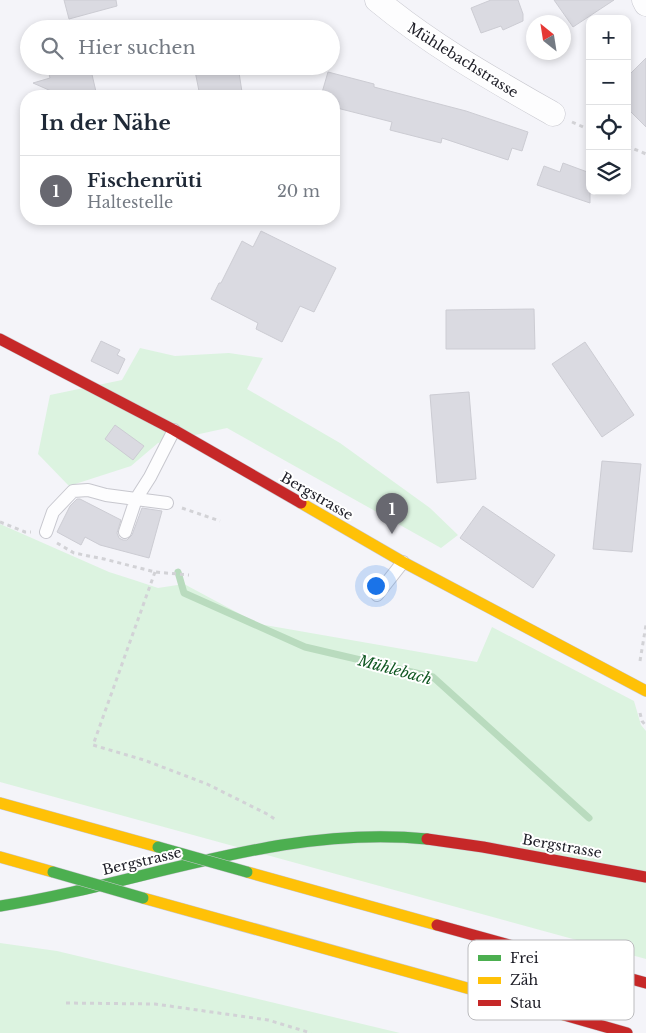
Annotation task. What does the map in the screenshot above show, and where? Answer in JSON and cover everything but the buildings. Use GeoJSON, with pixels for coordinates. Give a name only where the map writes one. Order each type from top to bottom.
{"type":"FeatureCollection","features":[{"type":"Feature","properties":{"kind":"main road","name":"Bergstrasse"},"geometry":{"type":"LineString","coordinates":[[0,339],[174,430],[403,562],[646,691]]}},
{"type":"Feature","properties":{"kind":"main road"},"geometry":{"type":"LineString","coordinates":[[0,803],[491,940]]}},
{"type":"Feature","properties":{"kind":"main road","name":"Bergstrasse"},"geometry":{"type":"LineString","coordinates":[[0,906],[45,899],[266,847],[342,837],[384,836],[429,839],[646,877]]}},
{"type":"Feature","properties":{"kind":"main road"},"geometry":{"type":"LineString","coordinates":[[0,857],[468,989]]}},
{"type":"Feature","properties":{"kind":"main road"},"geometry":{"type":"LineString","coordinates":[[580,1020],[627,1033]]}},
{"type":"Feature","properties":{"kind":"street","name":"Mühlebachstrasse"},"geometry":{"type":"LineString","coordinates":[[377,0],[404,23],[471,68],[553,114]]}},
{"type":"Feature","properties":{"kind":"street"},"geometry":{"type":"LineString","coordinates":[[644,0],[646,4]]}},
{"type":"Feature","properties":{"kind":"lane"},"geometry":{"type":"LineString","coordinates":[[125,532],[136,499],[150,477],[174,430]]}},
{"type":"Feature","properties":{"kind":"lane"},"geometry":{"type":"LineString","coordinates":[[46,532],[53,512],[73,491],[88,490],[106,496],[167,503]]}},
{"type":"Feature","properties":{"kind":"lane"},"geometry":{"type":"LineString","coordinates":[[377,595],[403,562]]}},
{"type":"Feature","properties":{"kind":"path"},"geometry":{"type":"LineString","coordinates":[[631,148],[646,154]]}},
{"type":"Feature","properties":{"kind":"path"},"geometry":{"type":"LineString","coordinates":[[167,503],[220,521]]}},
{"type":"Feature","properties":{"kind":"path"},"geometry":{"type":"LineString","coordinates":[[0,522],[25,532],[46,532],[60,546],[74,553],[155,572],[189,575]]}},
{"type":"Feature","properties":{"kind":"path"},"geometry":{"type":"LineString","coordinates":[[155,572],[93,745],[144,760],[207,784],[269,815],[302,841]]}},
{"type":"Feature","properties":{"kind":"path"},"geometry":{"type":"LineString","coordinates":[[634,685],[646,624]]}},
{"type":"Feature","properties":{"kind":"path"},"geometry":{"type":"LineString","coordinates":[[66,1003],[155,1004],[268,1020],[311,1033]]}},
{"type":"Feature","properties":{"kind":"green space"},"geometry":{"type":"Polygon","coordinates":[[[140,348],[175,356],[229,353],[263,358],[247,389],[340,443],[430,508],[458,535],[441,548],[227,428],[158,443],[131,466],[69,486],[38,454],[50,395],[122,380],[140,348]]]}},
{"type":"Feature","properties":{"kind":"green space"},"geometry":{"type":"Polygon","coordinates":[[[0,524],[109,572],[158,588],[184,584],[259,624],[477,662],[492,627],[634,701],[641,725],[646,731],[646,959],[634,956],[634,940],[577,940],[0,782],[0,524]]]}},
{"type":"Feature","properties":{"kind":"green space"},"geometry":{"type":"Polygon","coordinates":[[[0,943],[57,951],[400,1033],[0,1033],[0,943]]]}},
{"type":"Feature","properties":{"kind":"waterway","name":"Mühlebach"},"geometry":{"type":"LineString","coordinates":[[178,572],[184,593],[305,647],[433,677],[589,818]]}},
{"type":"Feature","properties":{"kind":"traffic: fast"},"geometry":{"type":"LineString","coordinates":[[0,906],[53,896],[266,848],[319,840],[373,837],[427,839]]}},
{"type":"Feature","properties":{"kind":"traffic: fast"},"geometry":{"type":"LineString","coordinates":[[158,847],[247,872]]}},
{"type":"Feature","properties":{"kind":"traffic: fast"},"geometry":{"type":"LineString","coordinates":[[53,872],[143,898]]}},
{"type":"Feature","properties":{"kind":"traffic: slow"},"geometry":{"type":"LineString","coordinates":[[301,503],[403,562],[646,691]]}},
{"type":"Feature","properties":{"kind":"traffic: slow"},"geometry":{"type":"LineString","coordinates":[[0,803],[158,847]]}},
{"type":"Feature","properties":{"kind":"traffic: slow"},"geometry":{"type":"LineString","coordinates":[[0,857],[53,872]]}},
{"type":"Feature","properties":{"kind":"traffic: slow"},"geometry":{"type":"LineString","coordinates":[[247,872],[437,925]]}},
{"type":"Feature","properties":{"kind":"traffic: slow"},"geometry":{"type":"LineString","coordinates":[[143,898],[468,988]]}},
{"type":"Feature","properties":{"kind":"traffic: jam"},"geometry":{"type":"LineString","coordinates":[[0,339],[174,430],[301,503]]}},
{"type":"Feature","properties":{"kind":"traffic: jam"},"geometry":{"type":"LineString","coordinates":[[427,839],[483,847],[646,877]]}},
{"type":"Feature","properties":{"kind":"traffic: jam"},"geometry":{"type":"LineString","coordinates":[[437,925],[491,940]]}},
{"type":"Feature","properties":{"kind":"traffic: jam"},"geometry":{"type":"LineString","coordinates":[[634,980],[646,983]]}},
{"type":"Feature","properties":{"kind":"traffic: jam"},"geometry":{"type":"LineString","coordinates":[[582,1020],[627,1033]]}},
{"type":"Feature","properties":{"kind":"place","name":"Fischenrüti"},"geometry":{"type":"Point","coordinates":[392,534]}}]}
